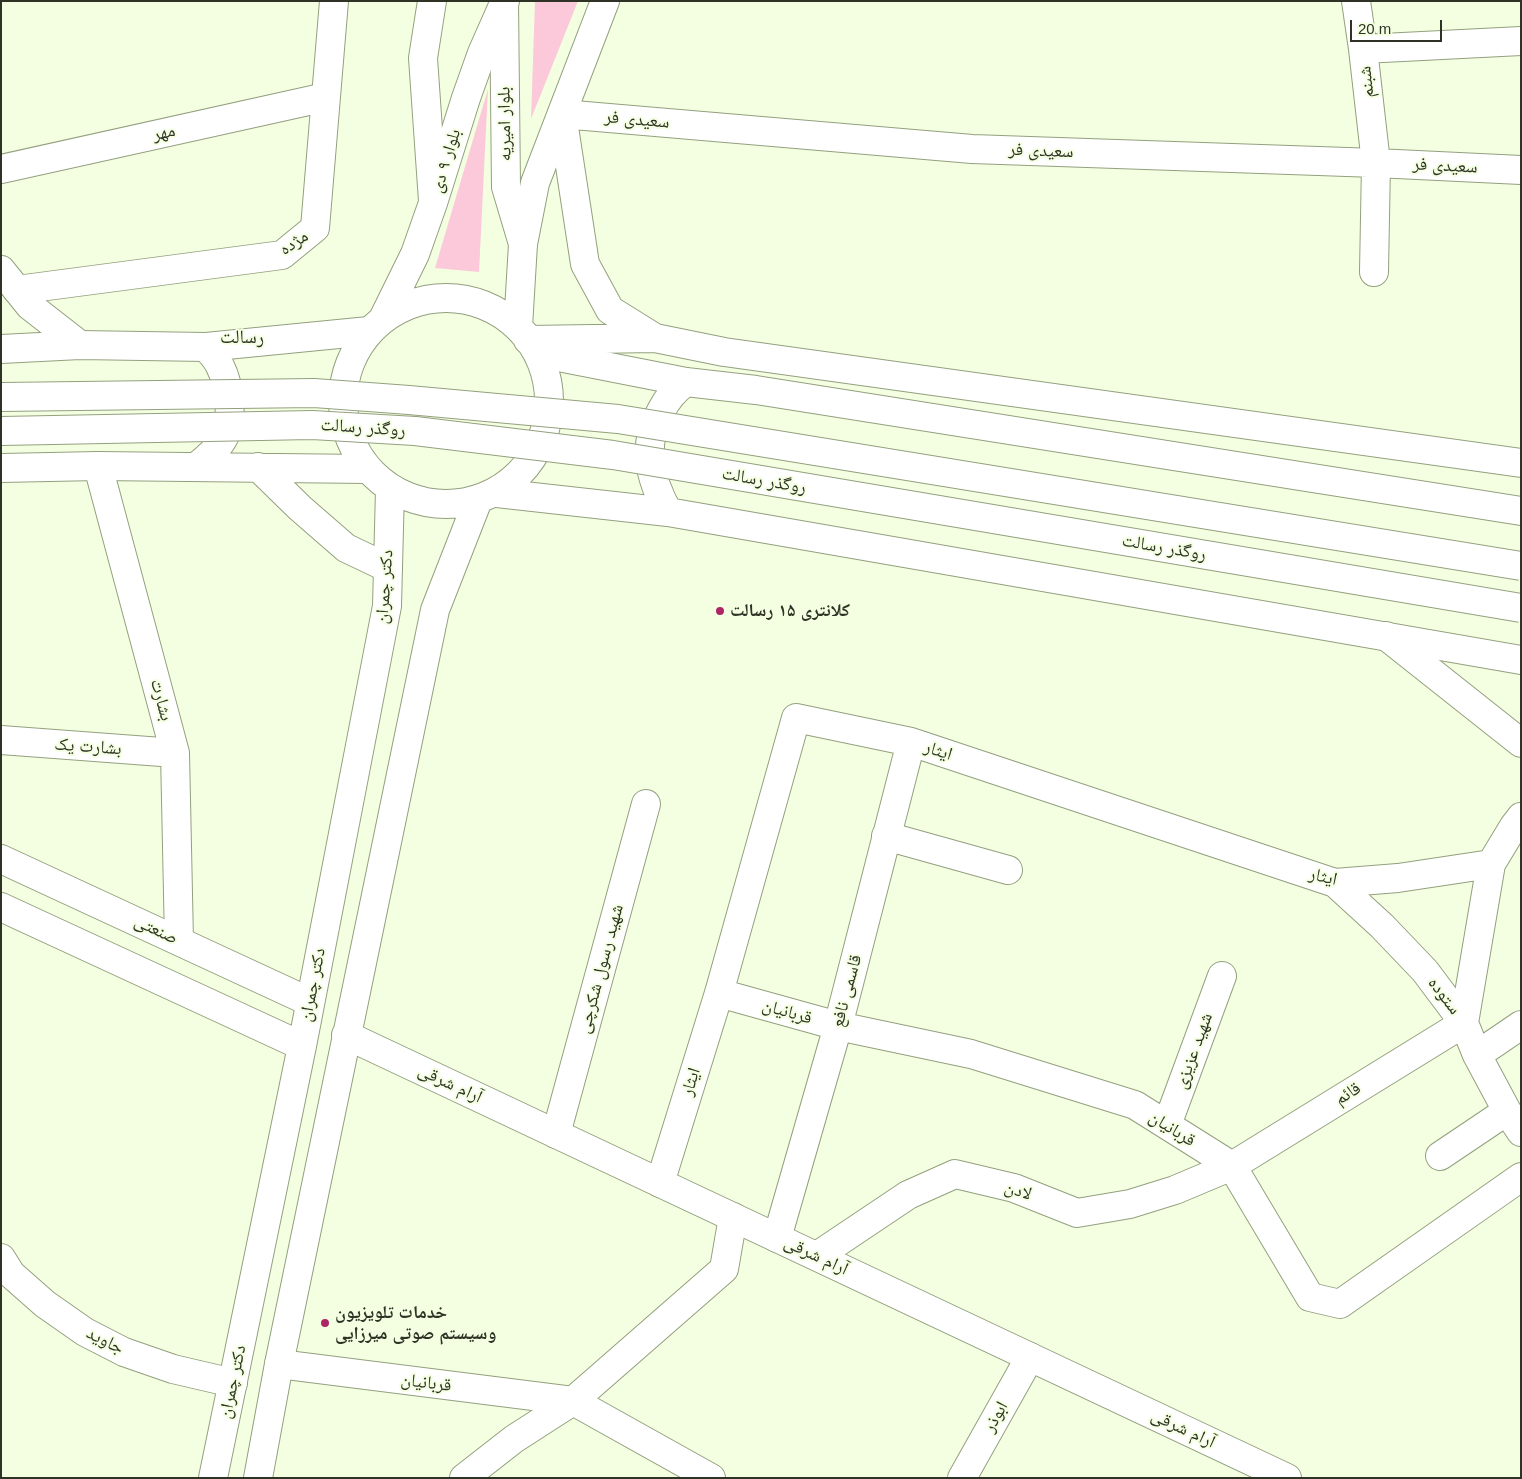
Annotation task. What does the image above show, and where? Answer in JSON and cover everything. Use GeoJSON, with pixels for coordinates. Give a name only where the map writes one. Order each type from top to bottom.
{"type":"FeatureCollection","features":[{"type":"Feature","properties":{"kind":"main road","name":"مژده"},"geometry":{"type":"LineString","coordinates":[[9,280],[282,255],[315,228],[334,1]]}},
{"type":"Feature","properties":{"kind":"main road"},"geometry":{"type":"LineString","coordinates":[[432,1],[423,58],[433,203]]}},
{"type":"Feature","properties":{"kind":"main road"},"geometry":{"type":"LineString","coordinates":[[258,1478],[279,1364],[346,1035],[435,610],[487,496],[522,473],[540,446],[549,416],[548,384],[528,340],[523,244],[535,183],[605,1]]}},
{"type":"Feature","properties":{"kind":"main road","name":"شبنم"},"geometry":{"type":"LineString","coordinates":[[1356,1],[1376,163],[1374,272]]}},
{"type":"Feature","properties":{"kind":"main road","name":"بلوار ۹ دی"},"geometry":{"type":"LineString","coordinates":[[504,2],[482,53],[466,98],[415,254],[376,325],[352,356],[343,385],[343,415],[351,444],[367,469],[390,489],[415,501],[443,505],[487,496],[668,512],[1521,660]]}},
{"type":"Feature","properties":{"kind":"main road","name":"بلوار امیریه"},"geometry":{"type":"LineString","coordinates":[[504,2],[506,187],[523,244]]}},
{"type":"Feature","properties":{"kind":"main road"},"geometry":{"type":"LineString","coordinates":[[1363,49],[1521,41]]}},
{"type":"Feature","properties":{"kind":"main road","name":"مهر"},"geometry":{"type":"LineString","coordinates":[[1,169],[326,97]]}},
{"type":"Feature","properties":{"kind":"main road"},"geometry":{"type":"LineString","coordinates":[[562,114],[584,264],[610,310],[655,338]]}},
{"type":"Feature","properties":{"kind":"main road","name":"سعیدی فر"},"geometry":{"type":"LineString","coordinates":[[562,114],[972,149],[1521,170]]}},
{"type":"Feature","properties":{"kind":"main road"},"geometry":{"type":"LineString","coordinates":[[9,280],[30,306],[80,346]]}},
{"type":"Feature","properties":{"kind":"main road"},"geometry":{"type":"LineString","coordinates":[[1,349],[80,346],[206,347],[376,325],[398,309],[429,299],[461,298],[492,308],[528,340],[686,382],[766,392],[1521,511]]}},
{"type":"Feature","properties":{"kind":"main road"},"geometry":{"type":"LineString","coordinates":[[528,340],[655,338],[724,352],[1521,463]]}},
{"type":"Feature","properties":{"kind":"main road"},"geometry":{"type":"LineString","coordinates":[[196,467],[212,454],[223,440],[230,408],[227,384],[220,365],[206,347]]}},
{"type":"Feature","properties":{"kind":"main road"},"geometry":{"type":"LineString","coordinates":[[668,512],[653,479],[650,439],[655,421],[674,390],[686,382]]}},
{"type":"Feature","properties":{"kind":"main road","name":"روگذر رسالت"},"geometry":{"type":"LineString","coordinates":[[1,396],[314,393],[618,419],[1521,566]]}},
{"type":"Feature","properties":{"kind":"main road","name":"روگذر رسالت"},"geometry":{"type":"LineString","coordinates":[[1,431],[312,425],[415,431],[502,441],[613,455],[1521,608]]}},
{"type":"Feature","properties":{"kind":"main road"},"geometry":{"type":"LineString","coordinates":[[1,468],[98,466],[367,469]]}},
{"type":"Feature","properties":{"kind":"main road","name":"بشارت"},"geometry":{"type":"LineString","coordinates":[[98,466],[175,753],[179,941]]}},
{"type":"Feature","properties":{"kind":"main road"},"geometry":{"type":"LineString","coordinates":[[258,467],[300,508],[346,548],[388,568]]}},
{"type":"Feature","properties":{"kind":"main road","name":"دکتر چمران"},"geometry":{"type":"LineString","coordinates":[[213,1478],[302,1046],[387,606],[390,489]]}},
{"type":"Feature","properties":{"kind":"main road"},"geometry":{"type":"LineString","coordinates":[[1386,636],[1521,743]]}},
{"type":"Feature","properties":{"kind":"main road","name":"ایثار"},"geometry":{"type":"LineString","coordinates":[[660,1183],[719,993],[796,718],[910,742],[1335,884],[1398,878],[1491,864]]}},
{"type":"Feature","properties":{"kind":"main road","name":"بشارت یک"},"geometry":{"type":"LineString","coordinates":[[1,740],[175,753]]}},
{"type":"Feature","properties":{"kind":"main road","name":"قاسمی نافع"},"geometry":{"type":"LineString","coordinates":[[777,1238],[838,1026],[910,742]]}},
{"type":"Feature","properties":{"kind":"main road","name":"شهید رسول شکرچی"},"geometry":{"type":"LineString","coordinates":[[556,1134],[646,804]]}},
{"type":"Feature","properties":{"kind":"main road"},"geometry":{"type":"LineString","coordinates":[[1464,1022],[1491,864],[1521,817]]}},
{"type":"Feature","properties":{"kind":"main road"},"geometry":{"type":"LineString","coordinates":[[886,836],[1008,870]]}},
{"type":"Feature","properties":{"kind":"main road","name":"صنعتی"},"geometry":{"type":"LineString","coordinates":[[1,859],[310,1002]]}},
{"type":"Feature","properties":{"kind":"main road","name":"ستوده"},"geometry":{"type":"LineString","coordinates":[[1335,884],[1382,926],[1425,971],[1464,1022],[1477,1055],[1514,1122]]}},
{"type":"Feature","properties":{"kind":"main road"},"geometry":{"type":"LineString","coordinates":[[1,907],[302,1046]]}},
{"type":"Feature","properties":{"kind":"main road","name":"شهید عزیزی"},"geometry":{"type":"LineString","coordinates":[[1167,1125],[1222,976]]}},
{"type":"Feature","properties":{"kind":"main road","name":"قربانیان"},"geometry":{"type":"LineString","coordinates":[[719,993],[838,1026],[971,1054],[1135,1105],[1232,1166],[1310,1297],[1340,1304],[1521,1178]]}},
{"type":"Feature","properties":{"kind":"main road","name":"قائم"},"geometry":{"type":"LineString","coordinates":[[1232,1166],[1464,1022]]}},
{"type":"Feature","properties":{"kind":"main road"},"geometry":{"type":"LineString","coordinates":[[1477,1055],[1521,1025]]}},
{"type":"Feature","properties":{"kind":"main road","name":"آرام شرقی"},"geometry":{"type":"LineString","coordinates":[[346,1035],[1286,1478]]}},
{"type":"Feature","properties":{"kind":"main road"},"geometry":{"type":"LineString","coordinates":[[1440,1156],[1514,1122]]}},
{"type":"Feature","properties":{"kind":"main road","name":"لادن"},"geometry":{"type":"LineString","coordinates":[[817,1256],[908,1195],[955,1174],[1014,1188],[1077,1213],[1130,1204],[1176,1190],[1232,1166]]}},
{"type":"Feature","properties":{"kind":"main road"},"geometry":{"type":"LineString","coordinates":[[464,1478],[514,1439],[573,1401],[724,1269],[733,1218]]}},
{"type":"Feature","properties":{"kind":"main road","name":"جاوید"},"geometry":{"type":"LineString","coordinates":[[1,1258],[11,1274],[44,1304],[85,1332],[124,1352],[148,1361],[233,1383]]}},
{"type":"Feature","properties":{"kind":"main road","name":"ابوذر"},"geometry":{"type":"LineString","coordinates":[[962,1478],[1030,1357]]}},
{"type":"Feature","properties":{"kind":"main road","name":"قربانیان"},"geometry":{"type":"LineString","coordinates":[[279,1364],[573,1401],[711,1478]]}},
{"type":"Feature","properties":{"kind":"shaded area"},"geometry":{"type":"Polygon","coordinates":[[[535,1],[578,1],[531,119],[535,1]]]}},
{"type":"Feature","properties":{"kind":"shaded area"},"geometry":{"type":"Polygon","coordinates":[[[488,89],[479,272],[435,268],[488,89]]]}},
{"type":"Feature","properties":{"kind":"place","name":"کلانتری ۱۵ رسالت"},"geometry":{"type":"Point","coordinates":[720,611]}},
{"type":"Feature","properties":{"kind":"place","name":"خدمات تلویزیون وسیستم صوتی میرزایی"},"geometry":{"type":"Point","coordinates":[325,1323]}},
{"type":"Feature","properties":{"kind":"district","name":"رسالت"},"geometry":{"type":"Point","coordinates":[242,338]}}]}
